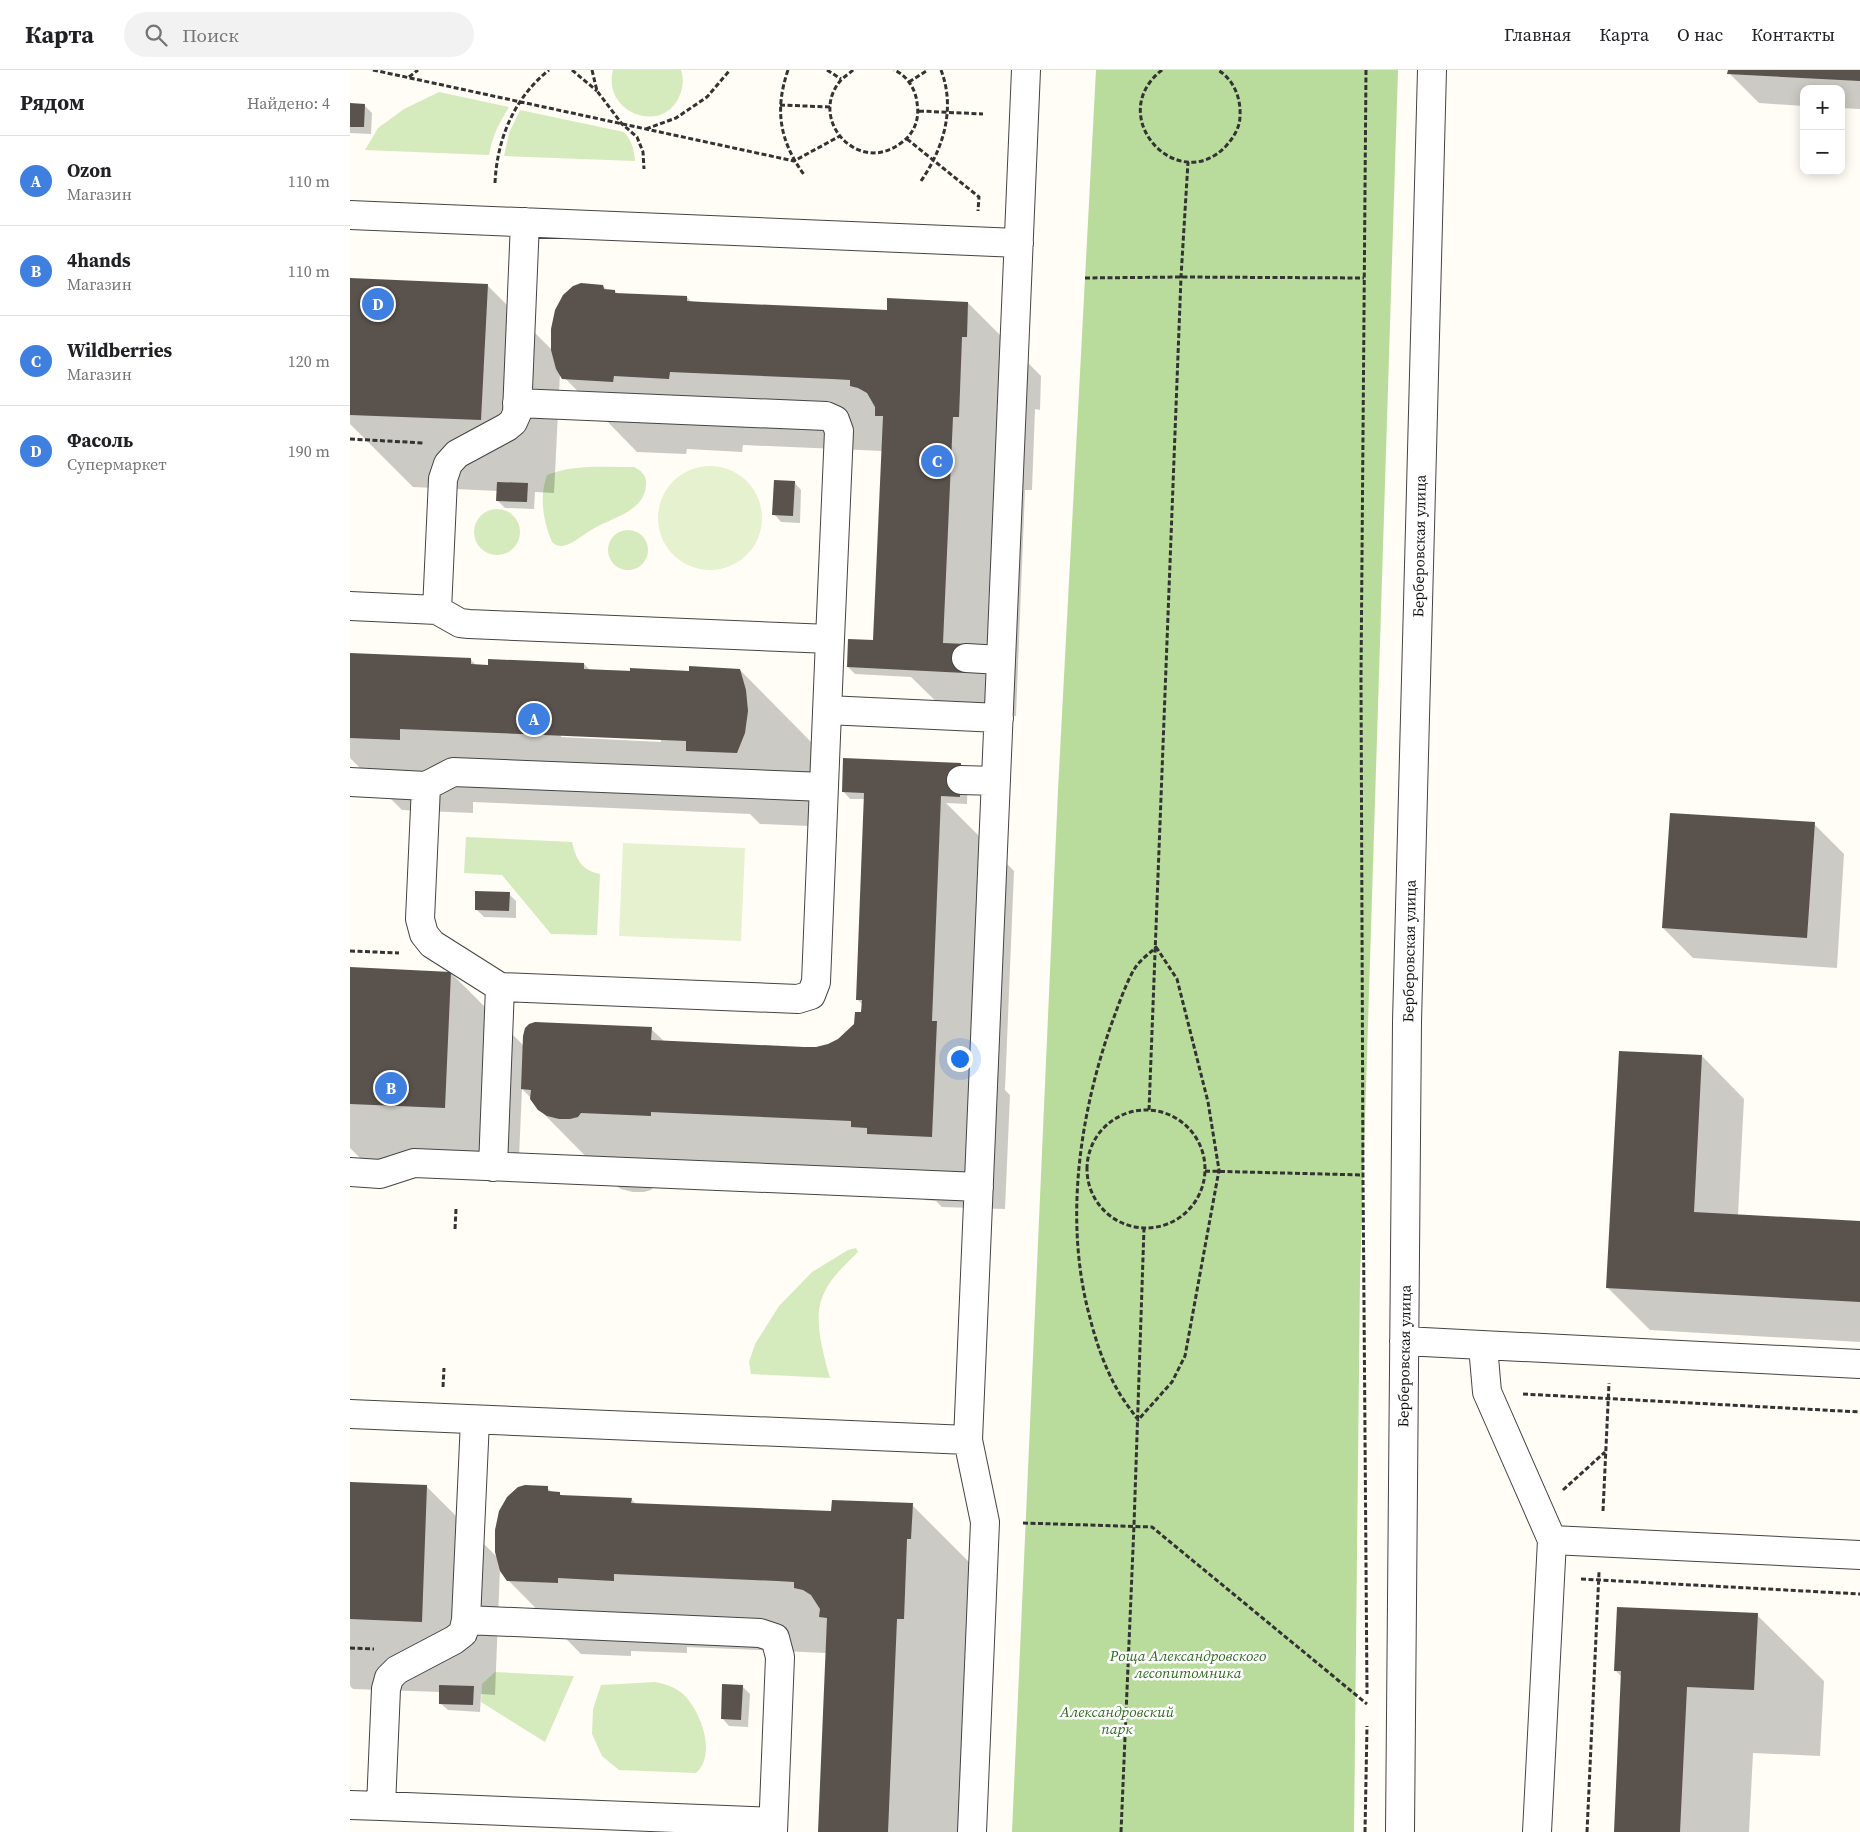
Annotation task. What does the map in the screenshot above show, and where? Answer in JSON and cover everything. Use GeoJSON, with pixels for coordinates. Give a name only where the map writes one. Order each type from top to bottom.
{"type":"FeatureCollection","features":[{"type":"Feature","properties":{"kind":"street"},"geometry":{"type":"LineString","coordinates":[[972,1832],[985,1522],[968,1440],[1026,70]]}},
{"type":"Feature","properties":{"kind":"street","name":"Берберовская улица"},"geometry":{"type":"LineString","coordinates":[[1400,1832],[1407,1022],[1432,70]]}},
{"type":"Feature","properties":{"kind":"street"},"geometry":{"type":"LineString","coordinates":[[350,214],[1018,243]]}},
{"type":"Feature","properties":{"kind":"street"},"geometry":{"type":"LineString","coordinates":[[437,610],[443,479],[448,464],[457,454],[514,422],[517,413],[525,222]]}},
{"type":"Feature","properties":{"kind":"street"},"geometry":{"type":"LineString","coordinates":[[426,786],[420,920],[424,934],[432,944],[500,987],[798,999],[812,995],[816,982],[839,431],[835,420],[826,416],[517,403]]}},
{"type":"Feature","properties":{"kind":"street"},"geometry":{"type":"LineString","coordinates":[[350,606],[437,610],[460,623],[468,624],[830,639]]}},
{"type":"Feature","properties":{"kind":"street"},"geometry":{"type":"LineString","coordinates":[[966,658],[1001,660]]}},
{"type":"Feature","properties":{"kind":"street"},"geometry":{"type":"LineString","coordinates":[[827,710],[999,718]]}},
{"type":"Feature","properties":{"kind":"street"},"geometry":{"type":"LineString","coordinates":[[350,782],[426,786],[453,772],[824,787]]}},
{"type":"Feature","properties":{"kind":"street"},"geometry":{"type":"LineString","coordinates":[[961,780],[996,781]]}},
{"type":"Feature","properties":{"kind":"street"},"geometry":{"type":"LineString","coordinates":[[493,1166],[500,987]]}},
{"type":"Feature","properties":{"kind":"street"},"geometry":{"type":"LineString","coordinates":[[350,1172],[380,1174],[414,1163],[979,1187]]}},
{"type":"Feature","properties":{"kind":"street"},"geometry":{"type":"LineString","coordinates":[[1404,1341],[1860,1364]]}},
{"type":"Feature","properties":{"kind":"street"},"geometry":{"type":"LineString","coordinates":[[1484,1346],[1487,1392],[1552,1540],[1537,1832]]}},
{"type":"Feature","properties":{"kind":"street"},"geometry":{"type":"LineString","coordinates":[[350,1414],[968,1440]]}},
{"type":"Feature","properties":{"kind":"street"},"geometry":{"type":"LineString","coordinates":[[381,1806],[386,1689],[389,1678],[397,1670],[454,1640],[463,1633],[466,1620],[475,1420]]}},
{"type":"Feature","properties":{"kind":"street"},"geometry":{"type":"LineString","coordinates":[[1552,1540],[1860,1555]]}},
{"type":"Feature","properties":{"kind":"street"},"geometry":{"type":"LineString","coordinates":[[350,1804],[773,1827],[780,1658],[775,1638],[760,1633],[466,1620]]}},
{"type":"Feature","properties":{"kind":"path"},"geometry":{"type":"LineString","coordinates":[[374,70],[794,161],[840,136]]}},
{"type":"Feature","properties":{"kind":"path"},"geometry":{"type":"LineString","coordinates":[[408,77],[418,70]]}},
{"type":"Feature","properties":{"kind":"path"},"geometry":{"type":"LineString","coordinates":[[495,183],[496,163],[505,128],[521,102],[549,70]]}},
{"type":"Feature","properties":{"kind":"path"},"geometry":{"type":"LineString","coordinates":[[572,70],[597,91],[622,124],[637,137],[643,152],[644,170]]}},
{"type":"Feature","properties":{"kind":"path"},"geometry":{"type":"LineString","coordinates":[[592,70],[597,91]]}},
{"type":"Feature","properties":{"kind":"path"},"geometry":{"type":"LineString","coordinates":[[646,129],[676,118],[707,97],[730,70]]}},
{"type":"Feature","properties":{"kind":"path"},"geometry":{"type":"LineString","coordinates":[[788,70],[780,105],[781,124],[786,143],[794,161],[805,176]]}},
{"type":"Feature","properties":{"kind":"path"},"geometry":{"type":"LineString","coordinates":[[827,70],[842,79]]}},
{"type":"Feature","properties":{"kind":"path"},"geometry":{"type":"LineString","coordinates":[[853,70],[842,79],[834,92],[830,107],[832,123],[840,136],[851,147],[865,153],[880,153],[895,148],[907,139],[916,126],[918,111],[916,96],[909,82],[894,70]]}},
{"type":"Feature","properties":{"kind":"path"},"geometry":{"type":"LineString","coordinates":[[909,82],[928,70]]}},
{"type":"Feature","properties":{"kind":"path"},"geometry":{"type":"LineString","coordinates":[[921,181],[934,160],[944,134],[947,112],[946,94],[941,70]]}},
{"type":"Feature","properties":{"kind":"path"},"geometry":{"type":"LineString","coordinates":[[1162,70],[1148,84],[1141,100],[1140,118],[1146,134],[1156,148],[1171,158],[1188,162],[1205,160],[1221,152],[1233,139],[1240,123],[1241,105],[1235,89],[1225,74],[1218,70]]}},
{"type":"Feature","properties":{"kind":"path"},"geometry":{"type":"LineString","coordinates":[[1366,70],[1362,668],[1367,1714]]}},
{"type":"Feature","properties":{"kind":"path"},"geometry":{"type":"LineString","coordinates":[[780,105],[830,107]]}},
{"type":"Feature","properties":{"kind":"path"},"geometry":{"type":"LineString","coordinates":[[918,111],[983,114]]}},
{"type":"Feature","properties":{"kind":"path"},"geometry":{"type":"LineString","coordinates":[[907,139],[979,197],[977,241]]}},
{"type":"Feature","properties":{"kind":"path"},"geometry":{"type":"LineString","coordinates":[[1149,1110],[1181,276],[1188,162]]}},
{"type":"Feature","properties":{"kind":"path"},"geometry":{"type":"LineString","coordinates":[[1085,278],[1181,276],[1364,278]]}},
{"type":"Feature","properties":{"kind":"path"},"geometry":{"type":"LineString","coordinates":[[350,439],[425,442]]}},
{"type":"Feature","properties":{"kind":"path"},"geometry":{"type":"LineString","coordinates":[[1138,1420],[1117,1388],[1090,1318],[1082,1279],[1078,1234],[1080,1166],[1090,1097],[1116,1010],[1135,968],[1156,947]]}},
{"type":"Feature","properties":{"kind":"path"},"geometry":{"type":"LineString","coordinates":[[1138,1420],[1172,1382],[1185,1356],[1219,1170],[1208,1102],[1177,979],[1156,947]]}},
{"type":"Feature","properties":{"kind":"path"},"geometry":{"type":"LineString","coordinates":[[1149,1110],[1178,1120],[1190,1130],[1199,1143],[1204,1158],[1205,1171],[1201,1191],[1191,1207],[1178,1219],[1162,1226],[1144,1228],[1128,1226],[1114,1219],[1102,1209],[1094,1196],[1089,1182],[1087,1166],[1091,1148],[1100,1132],[1114,1120],[1130,1112],[1149,1110]]}},
{"type":"Feature","properties":{"kind":"path"},"geometry":{"type":"LineString","coordinates":[[1080,1166],[1087,1166]]}},
{"type":"Feature","properties":{"kind":"path"},"geometry":{"type":"LineString","coordinates":[[1205,1171],[1363,1175]]}},
{"type":"Feature","properties":{"kind":"path"},"geometry":{"type":"LineString","coordinates":[[455,1228],[456,1209]]}},
{"type":"Feature","properties":{"kind":"path"},"geometry":{"type":"LineString","coordinates":[[1121,1832],[1144,1228]]}},
{"type":"Feature","properties":{"kind":"path"},"geometry":{"type":"LineString","coordinates":[[1587,1832],[1610,1352]]}},
{"type":"Feature","properties":{"kind":"path"},"geometry":{"type":"LineString","coordinates":[[443,1390],[444,1368]]}},
{"type":"Feature","properties":{"kind":"path"},"geometry":{"type":"LineString","coordinates":[[1487,1392],[1860,1412]]}},
{"type":"Feature","properties":{"kind":"path"},"geometry":{"type":"LineString","coordinates":[[1540,1511],[1606,1452]]}},
{"type":"Feature","properties":{"kind":"path"},"geometry":{"type":"LineString","coordinates":[[1023,1523],[1152,1527],[1367,1704]]}},
{"type":"Feature","properties":{"kind":"path"},"geometry":{"type":"LineString","coordinates":[[1550,1577],[1860,1594]]}},
{"type":"Feature","properties":{"kind":"path"},"geometry":{"type":"LineString","coordinates":[[1365,1832],[1367,1724]]}},
{"type":"Feature","properties":{"kind":"green space"},"geometry":{"type":"Polygon","coordinates":[[[613,70],[681,70],[683,80],[679,97],[671,109],[660,115],[636,114],[616,98],[612,85],[613,70]]]}},
{"type":"Feature","properties":{"kind":"green space","name":"Роща Александровского лесопитомника"},"geometry":{"type":"Polygon","coordinates":[[[1096,70],[1398,70],[1360,1278],[1354,1832],[1012,1832],[1058,790],[1096,70]]]}},
{"type":"Feature","properties":{"kind":"green space"},"geometry":{"type":"Polygon","coordinates":[[[439,92],[509,107],[496,130],[489,155],[365,150],[378,128],[404,109],[439,92]]]}},
{"type":"Feature","properties":{"kind":"green space"},"geometry":{"type":"Polygon","coordinates":[[[520,110],[624,132],[632,145],[635,161],[504,156],[509,133],[520,110]]]}},
{"type":"Feature","properties":{"kind":"green space"},"geometry":{"type":"Polygon","coordinates":[[[710,466],[730,470],[747,481],[758,498],[762,518],[758,538],[747,555],[730,566],[710,570],[690,566],[673,555],[662,538],[658,518],[662,498],[673,481],[690,470],[710,466]]]}},
{"type":"Feature","properties":{"kind":"green space"},"geometry":{"type":"Polygon","coordinates":[[[634,467],[643,474],[646,479],[646,485],[640,502],[634,508],[569,544],[560,546],[552,542],[546,526],[543,509],[543,492],[547,475],[568,469],[634,467]]]}},
{"type":"Feature","properties":{"kind":"green space"},"geometry":{"type":"Polygon","coordinates":[[[493,509],[501,509],[510,513],[516,519],[520,532],[516,545],[510,551],[501,555],[493,555],[484,551],[478,545],[474,536],[474,528],[478,519],[484,513],[493,509]]]}},
{"type":"Feature","properties":{"kind":"green space"},"geometry":{"type":"Polygon","coordinates":[[[632,530],[639,533],[645,539],[648,550],[647,558],[639,567],[632,570],[624,570],[617,567],[609,558],[608,546],[611,539],[620,531],[632,530]]]}},
{"type":"Feature","properties":{"kind":"green space"},"geometry":{"type":"Polygon","coordinates":[[[466,837],[572,842],[580,863],[588,870],[600,874],[597,935],[551,934],[502,875],[464,873],[466,837]]]}},
{"type":"Feature","properties":{"kind":"green space"},"geometry":{"type":"Polygon","coordinates":[[[623,843],[745,848],[741,941],[619,936],[623,843]]]}},
{"type":"Feature","properties":{"kind":"green space"},"geometry":{"type":"Polygon","coordinates":[[[856,1248],[858,1252],[837,1273],[825,1291],[820,1307],[820,1338],[830,1378],[751,1374],[749,1362],[755,1344],[779,1306],[812,1272],[848,1250],[856,1248]]]}},
{"type":"Feature","properties":{"kind":"green space"},"geometry":{"type":"Polygon","coordinates":[[[495,1672],[574,1676],[545,1742],[481,1702],[482,1684],[495,1672]]]}},
{"type":"Feature","properties":{"kind":"green space"},"geometry":{"type":"Polygon","coordinates":[[[655,1682],[670,1686],[681,1692],[690,1702],[701,1722],[706,1744],[705,1755],[702,1765],[696,1773],[619,1770],[602,1756],[592,1734],[593,1709],[601,1685],[655,1682]]]}},
{"type":"Feature","properties":{"kind":"building"},"geometry":{"type":"Polygon","coordinates":[[[1728,70],[1860,70],[1860,81],[1727,74],[1728,70]]]}},
{"type":"Feature","properties":{"kind":"building"},"geometry":{"type":"Polygon","coordinates":[[[350,103],[365,104],[364,127],[350,127],[350,103]]]}},
{"type":"Feature","properties":{"kind":"building"},"geometry":{"type":"Polygon","coordinates":[[[350,278],[488,284],[481,420],[350,415],[350,278]]]}},
{"type":"Feature","properties":{"kind":"building"},"geometry":{"type":"Polygon","coordinates":[[[581,283],[603,285],[604,289],[615,290],[615,293],[687,296],[687,301],[703,302],[887,310],[887,298],[968,302],[967,337],[962,337],[959,417],[953,417],[943,643],[967,644],[965,673],[847,667],[848,639],[873,640],[883,416],[875,416],[875,407],[867,393],[850,386],[850,380],[832,379],[670,372],[669,379],[614,376],[613,382],[562,379],[556,369],[551,350],[551,329],[555,310],[563,295],[573,286],[581,283]]]}},
{"type":"Feature","properties":{"kind":"building"},"geometry":{"type":"Polygon","coordinates":[[[774,480],[795,481],[793,516],[772,515],[774,480]]]}},
{"type":"Feature","properties":{"kind":"building"},"geometry":{"type":"Polygon","coordinates":[[[497,482],[528,483],[527,502],[496,501],[497,482]]]}},
{"type":"Feature","properties":{"kind":"building"},"geometry":{"type":"Polygon","coordinates":[[[350,653],[471,658],[471,664],[488,665],[488,659],[584,663],[584,669],[630,671],[630,668],[689,671],[689,666],[740,669],[746,690],[748,711],[745,733],[737,753],[686,751],[686,741],[400,729],[400,740],[350,738],[350,653]]]}},
{"type":"Feature","properties":{"kind":"building"},"geometry":{"type":"Polygon","coordinates":[[[843,758],[961,763],[960,797],[941,796],[932,1021],[937,1021],[932,1137],[867,1134],[867,1128],[851,1127],[851,1121],[651,1112],[651,1116],[581,1113],[578,1117],[559,1119],[547,1116],[538,1110],[530,1099],[531,1090],[521,1089],[523,1036],[525,1028],[535,1022],[652,1027],[651,1040],[804,1047],[828,1044],[838,1039],[854,1024],[855,1012],[861,1012],[862,1000],[856,1000],[864,793],[842,792],[843,758]]]}},
{"type":"Feature","properties":{"kind":"building"},"geometry":{"type":"Polygon","coordinates":[[[1670,813],[1815,822],[1807,938],[1662,928],[1670,813]]]}},
{"type":"Feature","properties":{"kind":"building"},"geometry":{"type":"Polygon","coordinates":[[[475,891],[510,892],[509,911],[475,910],[475,891]]]}},
{"type":"Feature","properties":{"kind":"building"},"geometry":{"type":"Polygon","coordinates":[[[350,967],[451,972],[445,1108],[350,1104],[350,967]]]}},
{"type":"Feature","properties":{"kind":"building"},"geometry":{"type":"Polygon","coordinates":[[[1619,1051],[1702,1055],[1694,1212],[1860,1221],[1860,1302],[1606,1288],[1619,1051]]]}},
{"type":"Feature","properties":{"kind":"building"},"geometry":{"type":"Polygon","coordinates":[[[350,1482],[427,1485],[422,1622],[350,1619],[350,1482]]]}},
{"type":"Feature","properties":{"kind":"building"},"geometry":{"type":"Polygon","coordinates":[[[525,1485],[548,1486],[548,1491],[560,1492],[560,1495],[632,1498],[631,1503],[831,1511],[832,1500],[913,1503],[911,1539],[907,1539],[904,1619],[897,1619],[888,1832],[818,1832],[827,1618],[819,1617],[820,1609],[811,1595],[803,1590],[794,1588],[794,1582],[777,1581],[614,1574],[614,1581],[558,1578],[558,1583],[507,1581],[500,1571],[495,1552],[495,1530],[499,1511],[507,1497],[518,1487],[525,1485]]]}},
{"type":"Feature","properties":{"kind":"building"},"geometry":{"type":"Polygon","coordinates":[[[1617,1607],[1758,1613],[1754,1690],[1687,1687],[1680,1832],[1614,1832],[1621,1671],[1614,1671],[1617,1607]]]}},
{"type":"Feature","properties":{"kind":"building"},"geometry":{"type":"Polygon","coordinates":[[[722,1684],[743,1685],[741,1720],[721,1719],[722,1684]]]}},
{"type":"Feature","properties":{"kind":"building"},"geometry":{"type":"Polygon","coordinates":[[[439,1685],[474,1686],[473,1705],[439,1704],[439,1685]]]}},
{"type":"Feature","properties":{"kind":"place","name":"Фасоль"},"geometry":{"type":"Point","coordinates":[378,304]}},
{"type":"Feature","properties":{"kind":"place","name":"Wildberries"},"geometry":{"type":"Point","coordinates":[937,461]}},
{"type":"Feature","properties":{"kind":"place","name":"Ozon"},"geometry":{"type":"Point","coordinates":[534,719]}},
{"type":"Feature","properties":{"kind":"place","name":"4hands"},"geometry":{"type":"Point","coordinates":[391,1088]}},
{"type":"Feature","properties":{"kind":"park label","name":"Александровский парк"},"geometry":{"type":"Point","coordinates":[1117,1720]}}]}
